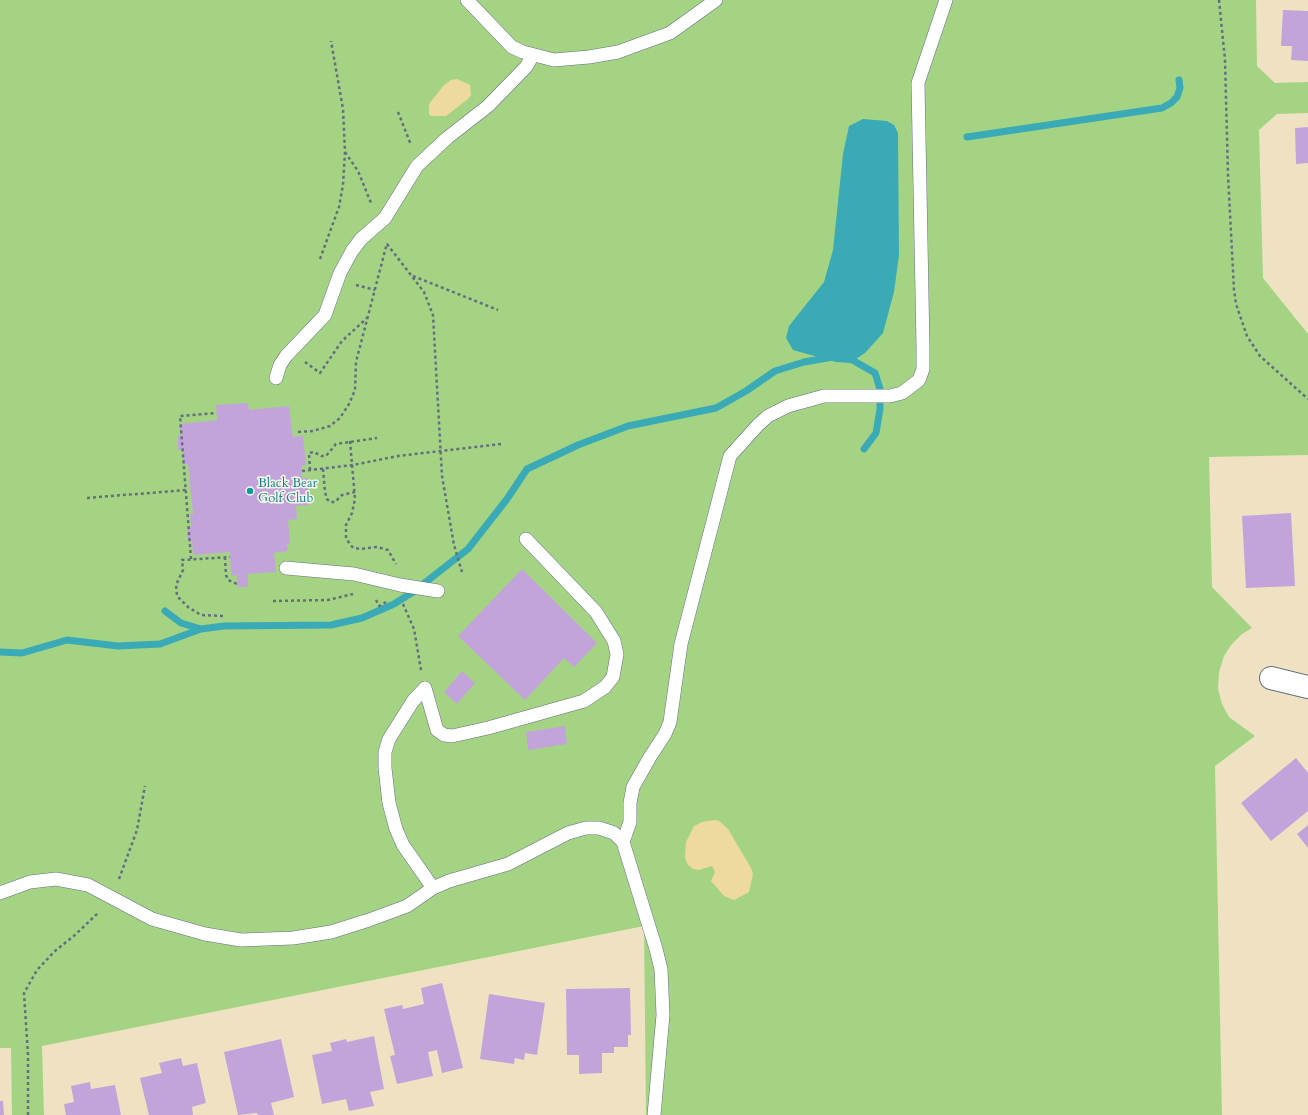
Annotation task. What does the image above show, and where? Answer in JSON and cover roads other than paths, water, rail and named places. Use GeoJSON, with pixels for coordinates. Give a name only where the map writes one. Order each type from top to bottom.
{"type":"FeatureCollection","features":[{"type":"Feature","properties":{"kind":"street"},"geometry":{"type":"LineString","coordinates":[[1271,678],[1308,687]]}},
{"type":"Feature","properties":{"kind":"lane"},"geometry":{"type":"LineString","coordinates":[[466,0],[512,47],[533,55],[554,60],[589,58],[618,52],[670,33],[716,0]]}},
{"type":"Feature","properties":{"kind":"lane"},"geometry":{"type":"LineString","coordinates":[[623,842],[630,822],[630,803],[634,787],[650,757],[665,734],[670,722],[680,644],[730,456],[768,416],[788,406],[810,398],[824,396],[890,396],[902,393],[919,380],[923,369],[923,339],[918,83],[946,0]]}},
{"type":"Feature","properties":{"kind":"lane"},"geometry":{"type":"LineString","coordinates":[[276,378],[280,365],[286,356],[325,315],[340,273],[352,251],[361,239],[385,218],[420,163],[447,138],[488,106],[526,67],[533,55]]}},
{"type":"Feature","properties":{"kind":"lane"},"geometry":{"type":"LineString","coordinates":[[433,888],[403,846],[396,829],[389,803],[386,746],[413,701],[425,688],[437,730],[444,735],[452,736],[488,728],[584,701],[605,688],[613,678],[617,654],[611,635],[596,612],[526,539]]}},
{"type":"Feature","properties":{"kind":"lane"},"geometry":{"type":"LineString","coordinates":[[286,568],[354,574],[399,590],[438,591]]}},
{"type":"Feature","properties":{"kind":"lane"},"geometry":{"type":"LineString","coordinates":[[0,894],[30,882],[56,879],[88,885],[152,919],[205,934],[241,940],[293,938],[330,932],[407,906],[433,888],[448,881],[508,864],[568,833],[586,828],[599,828],[614,833],[623,842],[650,927],[661,969],[663,1015],[654,1115]]}},
{"type":"Feature","properties":{"kind":"water"},"geometry":{"type":"Polygon","coordinates":[[[863,119],[887,121],[894,125],[898,133],[899,255],[894,292],[883,333],[865,353],[850,363],[836,362],[793,350],[786,338],[789,326],[824,282],[833,250],[843,154],[849,126],[863,119]]]}},
{"type":"Feature","properties":{"kind":"waterway"},"geometry":{"type":"LineString","coordinates":[[967,137],[1162,108],[1171,103],[1177,97],[1180,88],[1179,80]]}},
{"type":"Feature","properties":{"kind":"waterway"},"geometry":{"type":"LineString","coordinates":[[0,652],[22,653],[67,640],[118,646],[160,644],[201,629],[224,626],[331,625],[362,618],[394,604],[413,592],[468,549],[507,499],[527,469],[578,445],[628,426],[716,408],[746,391],[775,371],[804,362],[833,357]]}},
{"type":"Feature","properties":{"kind":"waterway"},"geometry":{"type":"LineString","coordinates":[[847,357],[875,373],[880,389],[880,409],[876,433],[864,449]]}},
{"type":"Feature","properties":{"kind":"waterway"},"geometry":{"type":"LineString","coordinates":[[165,611],[181,623],[201,629]]}},
{"type":"Feature","properties":{"kind":"place","name":"Black Bear Golf Club"},"geometry":{"type":"Point","coordinates":[250,491]}}]}
